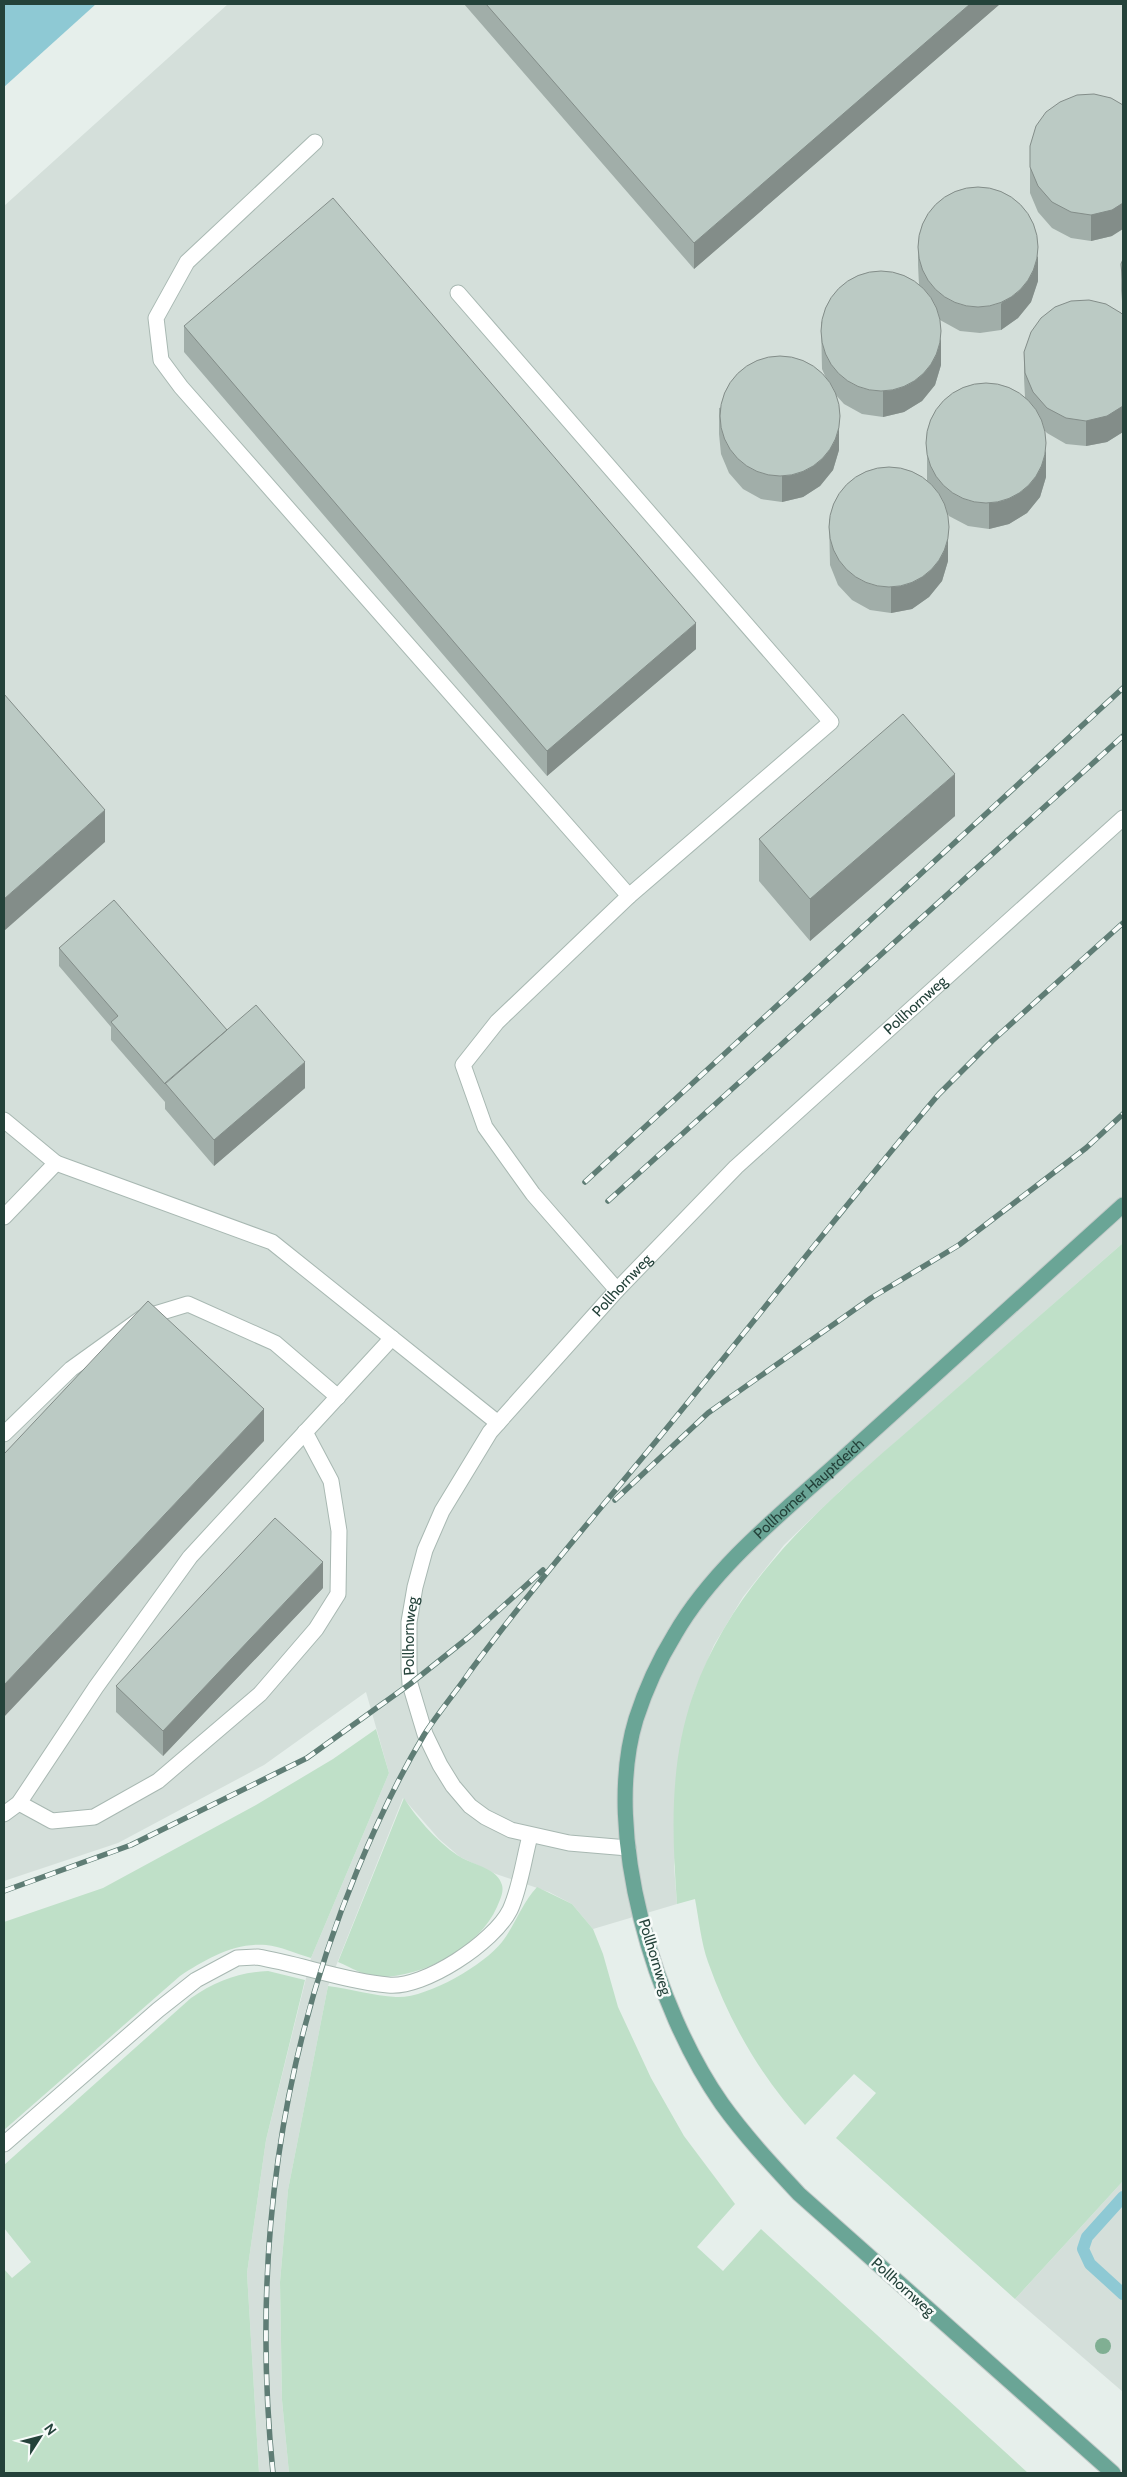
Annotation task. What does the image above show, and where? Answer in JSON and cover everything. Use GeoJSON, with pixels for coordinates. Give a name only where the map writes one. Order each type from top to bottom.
{"type":"FeatureCollection","features":[{"type":"Feature","properties":{"kind":"main road","name":"Pollhorner Hauptdeich"},"geometry":{"type":"LineString","coordinates":[[628,1848],[626,1788],[636,1720],[656,1671],[674,1635],[690,1611],[737,1557],[1123,1205]]}},
{"type":"Feature","properties":{"kind":"main road","name":"Pollhornweg"},"geometry":{"type":"LineString","coordinates":[[628,1848],[642,1918],[661,1984],[690,2050],[722,2103],[764,2156],[799,2194],[1113,2473]]}},
{"type":"Feature","properties":{"kind":"street"},"geometry":{"type":"LineString","coordinates":[[315,142],[187,262],[156,318],[161,360],[181,387],[629,896]]}},
{"type":"Feature","properties":{"kind":"street"},"geometry":{"type":"LineString","coordinates":[[458,293],[831,722],[629,896],[497,1022],[463,1065],[485,1127],[533,1194],[617,1290]]}},
{"type":"Feature","properties":{"kind":"street","name":"Pollhornweg"},"geometry":{"type":"LineString","coordinates":[[628,1848],[569,1843],[530,1836],[485,1818],[470,1806],[453,1786],[425,1734],[410,1684],[409,1668],[409,1622],[415,1587],[425,1550],[442,1511],[490,1432],[617,1290],[736,1167],[1123,818]]}},
{"type":"Feature","properties":{"kind":"street"},"geometry":{"type":"LineString","coordinates":[[4,1120],[56,1163],[272,1242],[498,1423]]}},
{"type":"Feature","properties":{"kind":"street"},"geometry":{"type":"LineString","coordinates":[[4,1217],[56,1163]]}},
{"type":"Feature","properties":{"kind":"street"},"geometry":{"type":"LineString","coordinates":[[4,1434],[71,1369],[142,1318],[188,1304],[275,1343],[338,1397]]}},
{"type":"Feature","properties":{"kind":"street"},"geometry":{"type":"LineString","coordinates":[[4,1814],[19,1802],[96,1687],[190,1557],[392,1338]]}},
{"type":"Feature","properties":{"kind":"street"},"geometry":{"type":"LineString","coordinates":[[19,1802],[52,1821],[94,1817],[158,1781],[260,1694],[316,1629],[338,1594],[339,1532],[331,1481],[305,1432]]}},
{"type":"Feature","properties":{"kind":"street"},"geometry":{"type":"LineString","coordinates":[[4,2144],[158,2010],[196,1980],[222,1964],[237,1958],[257,1957],[392,1986],[428,1975],[450,1965],[490,1937],[511,1908],[530,1836]]}},
{"type":"Feature","properties":{"kind":"shaded area"},"geometry":{"type":"Polygon","coordinates":[[[228,4],[1123,4],[1123,1243],[842,1489],[784,1545],[743,1597],[714,1645],[693,1695],[674,1866],[677,1904],[593,1929],[572,1904],[549,1892],[496,1874],[460,1857],[439,1839],[403,1798],[328,1986],[288,2190],[280,2282],[282,2400],[289,2473],[259,2473],[247,2273],[266,2140],[311,1958],[389,1773],[366,1692],[264,1765],[118,1843],[4,1881],[4,206],[228,4]]]}},
{"type":"Feature","properties":{"kind":"shaded area"},"geometry":{"type":"Polygon","coordinates":[[[1123,2181],[1123,2392],[1015,2299],[1123,2181]]]}},
{"type":"Feature","properties":{"kind":"green space"},"geometry":{"type":"Polygon","coordinates":[[[1123,1243],[1123,2181],[1015,2299],[836,2138],[876,2093],[854,2074],[805,2125],[761,2069],[726,2007],[708,1962],[695,1899],[677,1904],[674,1851],[676,1773],[685,1721],[693,1695],[712,1651],[735,1611],[763,1573],[826,1504],[1123,1243]]]}},
{"type":"Feature","properties":{"kind":"green space"},"geometry":{"type":"Polygon","coordinates":[[[376,1729],[389,1773],[311,1958],[277,1947],[254,1945],[231,1949],[199,1964],[180,1976],[4,2130],[4,1922],[103,1888],[256,1805],[333,1759],[376,1729]]]}},
{"type":"Feature","properties":{"kind":"green space"},"geometry":{"type":"Polygon","coordinates":[[[404,1798],[422,1823],[445,1846],[462,1858],[496,1875],[502,1885],[502,1893],[489,1922],[463,1947],[447,1958],[412,1972],[377,1977],[338,1962],[404,1798]]]}},
{"type":"Feature","properties":{"kind":"green space"},"geometry":{"type":"Polygon","coordinates":[[[537,1887],[572,1904],[593,1929],[603,1954],[618,2007],[651,2078],[684,2136],[735,2204],[697,2247],[723,2271],[761,2229],[1028,2473],[289,2473],[282,2400],[280,2282],[288,2190],[328,1986],[396,1997],[408,1996],[438,1987],[482,1961],[494,1951],[507,1935],[527,1900],[537,1887]]]}},
{"type":"Feature","properties":{"kind":"green space"},"geometry":{"type":"Polygon","coordinates":[[[268,1971],[305,1980],[266,2140],[247,2273],[259,2473],[4,2473],[4,2269],[12,2278],[31,2262],[4,2228],[4,2165],[191,1998],[228,1978],[247,1973],[268,1971]]]}},
{"type":"Feature","properties":{"kind":"water"},"geometry":{"type":"Polygon","coordinates":[[[4,4],[96,4],[4,87],[4,4]]]}},
{"type":"Feature","properties":{"kind":"building"},"geometry":{"type":"Polygon","coordinates":[[[486,4],[970,4],[694,243],[486,4]]]}},
{"type":"Feature","properties":{"kind":"building"},"geometry":{"type":"Polygon","coordinates":[[[1094,94],[1111,98],[1123,105],[1123,203],[1112,210],[1091,215],[1071,212],[1052,202],[1038,186],[1030,167],[1030,146],[1036,126],[1046,112],[1060,102],[1077,95],[1094,94]]]}},
{"type":"Feature","properties":{"kind":"building"},"geometry":{"type":"Polygon","coordinates":[[[978,187],[990,188],[1001,192],[1011,197],[1020,205],[1028,214],[1033,224],[1037,235],[1037,259],[1033,270],[1028,280],[1020,289],[1011,297],[1001,302],[990,306],[978,307],[966,306],[955,302],[945,297],[936,289],[928,280],[923,270],[919,259],[918,247],[919,235],[923,224],[928,214],[936,205],[945,197],[955,192],[966,188],[978,187]]]}},
{"type":"Feature","properties":{"kind":"building"},"geometry":{"type":"Polygon","coordinates":[[[333,198],[696,623],[547,751],[184,326],[333,198]]]}},
{"type":"Feature","properties":{"kind":"building"},"geometry":{"type":"Polygon","coordinates":[[[1123,259],[1123,286],[1121,264],[1123,259]]]}},
{"type":"Feature","properties":{"kind":"building"},"geometry":{"type":"Polygon","coordinates":[[[881,271],[893,272],[904,276],[914,281],[923,289],[931,298],[936,308],[940,319],[940,343],[936,354],[931,364],[923,373],[914,381],[904,386],[893,390],[881,391],[869,390],[858,386],[848,381],[839,373],[831,364],[826,354],[822,343],[821,331],[822,319],[826,308],[831,298],[839,289],[848,281],[858,276],[869,272],[881,271]]]}},
{"type":"Feature","properties":{"kind":"building"},"geometry":{"type":"Polygon","coordinates":[[[1089,300],[1106,304],[1123,315],[1123,406],[1107,416],[1086,421],[1066,418],[1047,408],[1033,392],[1025,373],[1024,352],[1031,332],[1041,318],[1055,307],[1071,301],[1089,300]]]}},
{"type":"Feature","properties":{"kind":"building"},"geometry":{"type":"Polygon","coordinates":[[[780,356],[792,357],[803,361],[813,366],[822,374],[830,383],[835,393],[839,404],[839,428],[835,439],[830,449],[822,458],[813,466],[803,471],[792,475],[780,476],[768,475],[757,471],[747,466],[738,458],[730,449],[725,439],[721,428],[720,416],[721,404],[725,393],[730,383],[738,374],[747,366],[757,361],[768,357],[780,356]]]}},
{"type":"Feature","properties":{"kind":"building"},"geometry":{"type":"Polygon","coordinates":[[[986,383],[998,384],[1009,388],[1019,393],[1028,401],[1036,410],[1041,420],[1045,431],[1045,455],[1041,466],[1036,476],[1028,485],[1019,493],[1009,498],[998,502],[986,503],[974,502],[963,498],[953,493],[944,485],[936,476],[931,466],[927,455],[926,443],[927,431],[931,420],[936,410],[944,401],[953,393],[963,388],[974,384],[986,383]]]}},
{"type":"Feature","properties":{"kind":"building"},"geometry":{"type":"Polygon","coordinates":[[[889,467],[901,468],[912,472],[922,477],[931,485],[939,494],[944,504],[948,515],[948,539],[944,550],[939,560],[931,569],[922,577],[912,582],[901,586],[889,587],[877,586],[866,582],[856,577],[847,569],[839,560],[834,550],[830,539],[829,527],[830,515],[834,504],[839,494],[847,485],[856,477],[866,472],[877,468],[889,467]]]}},
{"type":"Feature","properties":{"kind":"building"},"geometry":{"type":"Polygon","coordinates":[[[4,694],[105,810],[4,899],[4,694]]]}},
{"type":"Feature","properties":{"kind":"building"},"geometry":{"type":"Polygon","coordinates":[[[903,714],[955,774],[810,899],[759,839],[903,714]]]}},
{"type":"Feature","properties":{"kind":"building"},"geometry":{"type":"Polygon","coordinates":[[[114,900],[227,1030],[165,1084],[111,1022],[118,1016],[59,948],[114,900]]]}},
{"type":"Feature","properties":{"kind":"building"},"geometry":{"type":"Polygon","coordinates":[[[256,1005],[305,1062],[214,1140],[165,1083],[256,1005]]]}},
{"type":"Feature","properties":{"kind":"building"},"geometry":{"type":"Polygon","coordinates":[[[148,1301],[264,1409],[4,1685],[4,1454],[148,1301]]]}},
{"type":"Feature","properties":{"kind":"building"},"geometry":{"type":"Polygon","coordinates":[[[275,1518],[323,1562],[163,1731],[116,1686],[275,1518]]]}},
{"type":"Feature","properties":{"kind":"waterway"},"geometry":{"type":"LineString","coordinates":[[1123,2197],[1087,2237],[1083,2249],[1090,2264],[1123,2294]]}},
{"type":"Feature","properties":{"kind":"railway"},"geometry":{"type":"LineString","coordinates":[[585,1182],[1123,688]]}},
{"type":"Feature","properties":{"kind":"railway"},"geometry":{"type":"LineString","coordinates":[[608,1201],[1123,736]]}},
{"type":"Feature","properties":{"kind":"railway"},"geometry":{"type":"LineString","coordinates":[[273,2473],[267,2396],[266,2319],[269,2242],[277,2167],[290,2092],[307,2017],[330,1944],[364,1854],[405,1768],[435,1719],[517,1610],[939,1094],[992,1041],[1123,923]]}},
{"type":"Feature","properties":{"kind":"railway"},"geometry":{"type":"LineString","coordinates":[[615,1500],[708,1413],[871,1298],[959,1245],[1086,1148],[1123,1114]]}},
{"type":"Feature","properties":{"kind":"railway"},"geometry":{"type":"LineString","coordinates":[[4,1891],[131,1845],[307,1758],[410,1684],[469,1637],[543,1570]]}}]}
